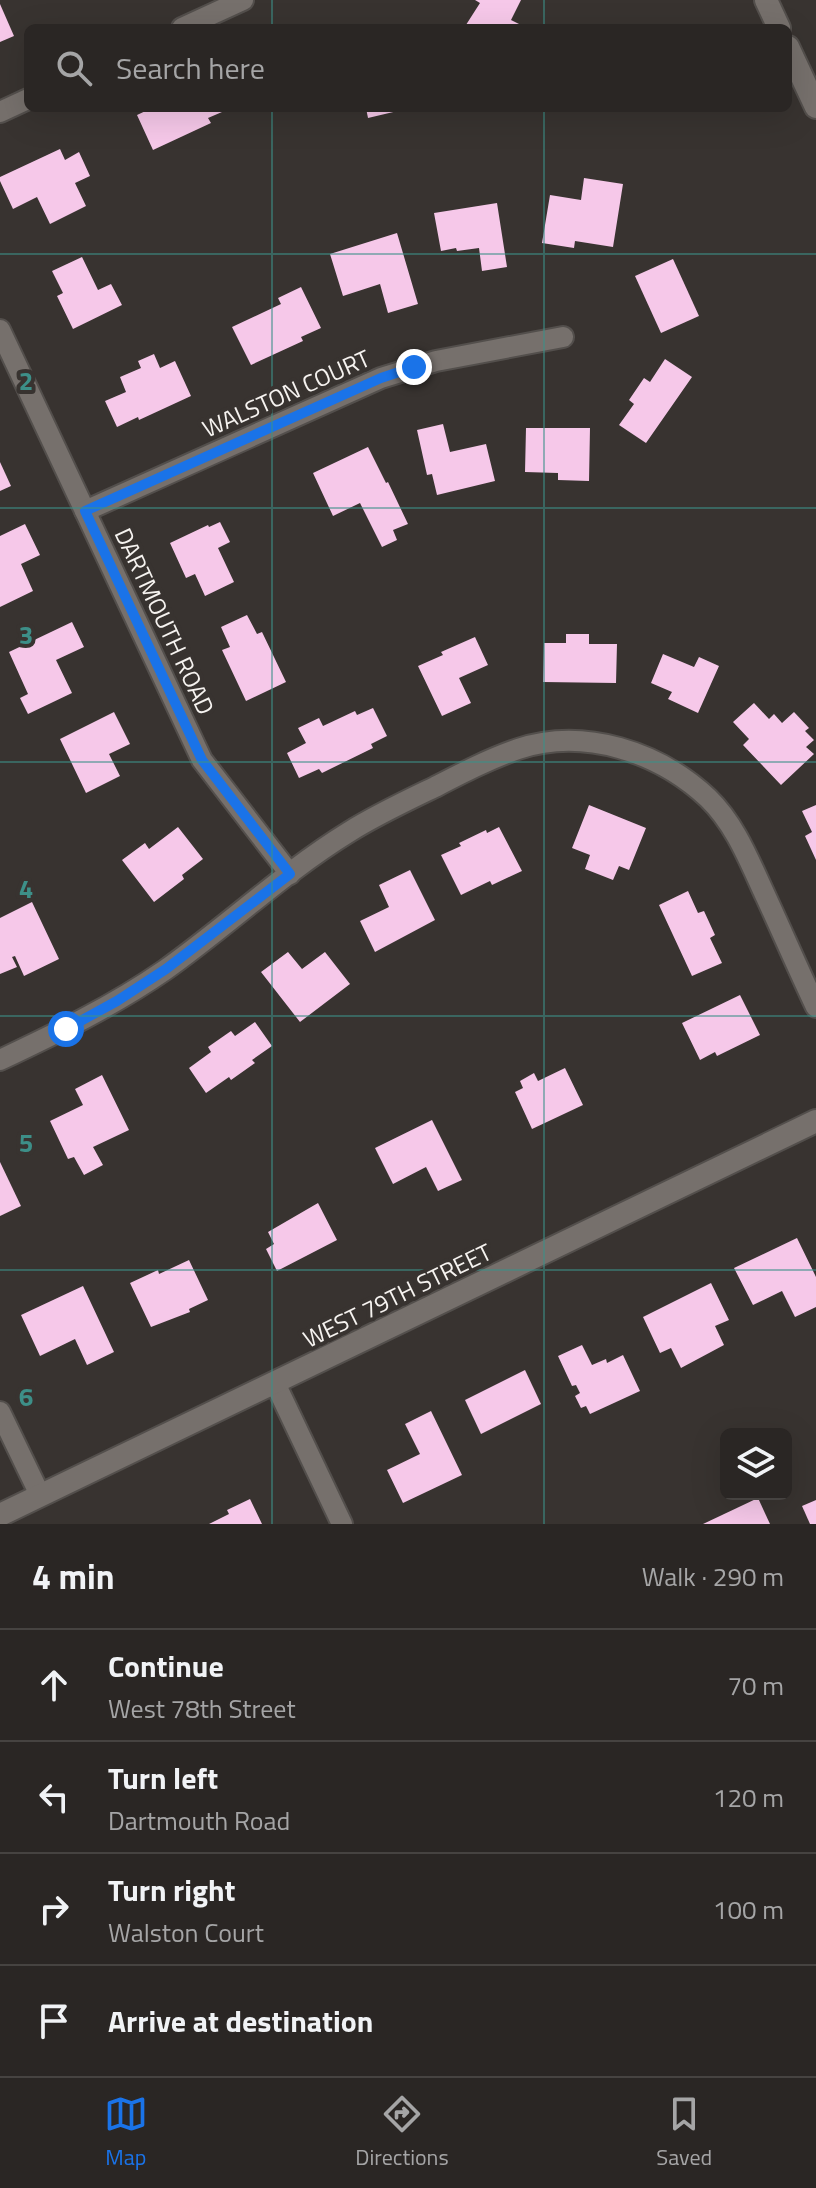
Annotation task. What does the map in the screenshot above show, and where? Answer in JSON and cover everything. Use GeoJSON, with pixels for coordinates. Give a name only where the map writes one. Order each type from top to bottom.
{"type":"FeatureCollection","features":[{"type":"Feature","properties":{"kind":"main road"},"geometry":{"type":"LineString","coordinates":[[766,0],[777,24]]}},
{"type":"Feature","properties":{"kind":"main road"},"geometry":{"type":"LineString","coordinates":[[792,56],[816,107]]}},
{"type":"Feature","properties":{"kind":"main road","name":"WEST 79TH STREET"},"geometry":{"type":"LineString","coordinates":[[0,1515],[816,1121]]}},
{"type":"Feature","properties":{"kind":"street"},"geometry":{"type":"LineString","coordinates":[[191,24],[243,0]]}},
{"type":"Feature","properties":{"kind":"street"},"geometry":{"type":"LineString","coordinates":[[0,112],[24,101]]}},
{"type":"Feature","properties":{"kind":"street","name":"DARTMOUTH ROAD"},"geometry":{"type":"LineString","coordinates":[[0,330],[202,760],[290,874]]}},
{"type":"Feature","properties":{"kind":"street","name":"WALSTON COURT"},"geometry":{"type":"LineString","coordinates":[[85,511],[381,378],[436,361],[563,337]]}},
{"type":"Feature","properties":{"kind":"street"},"geometry":{"type":"LineString","coordinates":[[0,1060],[117,1001],[166,969],[290,874],[373,817],[519,748],[564,741],[610,745],[644,756],[675,772],[712,803],[736,834],[816,1007]]}},
{"type":"Feature","properties":{"kind":"street"},"geometry":{"type":"LineString","coordinates":[[275,1383],[342,1524]]}},
{"type":"Feature","properties":{"kind":"street"},"geometry":{"type":"LineString","coordinates":[[0,1412],[40,1495]]}},
{"type":"Feature","properties":{"kind":"building"},"geometry":{"type":"Polygon","coordinates":[[[475,0],[521,0],[511,20],[519,24],[467,24],[480,3],[475,0]]]}},
{"type":"Feature","properties":{"kind":"building"},"geometry":{"type":"Polygon","coordinates":[[[0,4],[14,36],[0,42],[0,4]]]}},
{"type":"Feature","properties":{"kind":"building"},"geometry":{"type":"Polygon","coordinates":[[[143,112],[222,112],[208,118],[211,123],[153,150],[137,115],[143,112]]]}},
{"type":"Feature","properties":{"kind":"building"},"geometry":{"type":"Polygon","coordinates":[[[367,112],[393,112],[368,118],[367,112]]]}},
{"type":"Feature","properties":{"kind":"building"},"geometry":{"type":"Polygon","coordinates":[[[60,149],[65,160],[79,152],[90,176],[75,183],[86,206],[50,224],[37,197],[13,209],[0,177],[60,149]]]}},
{"type":"Feature","properties":{"kind":"building"},"geometry":{"type":"Polygon","coordinates":[[[584,178],[623,184],[613,247],[575,241],[574,248],[542,243],[550,195],[581,200],[584,178]]]}},
{"type":"Feature","properties":{"kind":"building"},"geometry":{"type":"Polygon","coordinates":[[[497,203],[507,267],[482,271],[479,248],[441,251],[434,213],[497,203]]]}},
{"type":"Feature","properties":{"kind":"building"},"geometry":{"type":"Polygon","coordinates":[[[397,233],[418,304],[388,313],[380,284],[343,296],[330,254],[397,233]]]}},
{"type":"Feature","properties":{"kind":"building"},"geometry":{"type":"Polygon","coordinates":[[[82,257],[98,290],[111,284],[122,305],[73,329],[57,296],[63,293],[52,271],[82,257]]]}},
{"type":"Feature","properties":{"kind":"building"},"geometry":{"type":"Polygon","coordinates":[[[673,259],[699,316],[661,333],[635,276],[673,259]]]}},
{"type":"Feature","properties":{"kind":"building"},"geometry":{"type":"Polygon","coordinates":[[[301,287],[321,328],[301,337],[303,341],[251,365],[232,327],[281,304],[278,298],[301,287]]]}},
{"type":"Feature","properties":{"kind":"building"},"geometry":{"type":"Polygon","coordinates":[[[154,354],[160,368],[175,361],[191,396],[117,427],[105,401],[126,392],[120,377],[141,368],[138,361],[154,354]]]}},
{"type":"Feature","properties":{"kind":"building"},"geometry":{"type":"Polygon","coordinates":[[[665,359],[692,377],[646,443],[619,425],[634,404],[629,400],[644,378],[650,382],[665,359]]]}},
{"type":"Feature","properties":{"kind":"building"},"geometry":{"type":"Polygon","coordinates":[[[443,424],[450,452],[486,444],[495,481],[437,495],[432,474],[427,475],[417,430],[443,424]]]}},
{"type":"Feature","properties":{"kind":"building"},"geometry":{"type":"Polygon","coordinates":[[[526,428],[590,428],[589,481],[558,480],[558,473],[525,472],[526,428]]]}},
{"type":"Feature","properties":{"kind":"building"},"geometry":{"type":"Polygon","coordinates":[[[368,447],[408,524],[393,530],[397,540],[382,547],[360,503],[333,516],[313,473],[368,447]]]}},
{"type":"Feature","properties":{"kind":"building"},"geometry":{"type":"Polygon","coordinates":[[[0,462],[11,486],[0,491],[0,462]]]}},
{"type":"Feature","properties":{"kind":"building"},"geometry":{"type":"Polygon","coordinates":[[[220,522],[230,542],[218,548],[234,582],[205,596],[195,574],[186,578],[170,543],[220,522]]]}},
{"type":"Feature","properties":{"kind":"building"},"geometry":{"type":"Polygon","coordinates":[[[25,524],[40,555],[21,564],[33,591],[0,607],[0,536],[25,524]]]}},
{"type":"Feature","properties":{"kind":"building"},"geometry":{"type":"Polygon","coordinates":[[[247,615],[257,634],[262,632],[286,682],[246,701],[222,650],[230,647],[221,627],[247,615]]]}},
{"type":"Feature","properties":{"kind":"building"},"geometry":{"type":"Polygon","coordinates":[[[72,622],[84,647],[56,660],[72,693],[28,714],[20,698],[28,694],[9,652],[72,622]]]}},
{"type":"Feature","properties":{"kind":"building"},"geometry":{"type":"Polygon","coordinates":[[[566,634],[589,634],[589,644],[617,644],[616,683],[543,682],[544,643],[566,643],[566,634]]]}},
{"type":"Feature","properties":{"kind":"building"},"geometry":{"type":"Polygon","coordinates":[[[475,637],[488,665],[459,678],[471,703],[442,716],[418,666],[475,637]]]}},
{"type":"Feature","properties":{"kind":"building"},"geometry":{"type":"Polygon","coordinates":[[[663,654],[694,667],[699,657],[719,666],[698,713],[668,699],[672,692],[651,683],[663,654]]]}},
{"type":"Feature","properties":{"kind":"building"},"geometry":{"type":"Polygon","coordinates":[[[754,703],[769,719],[774,714],[782,723],[794,712],[809,728],[805,731],[814,740],[806,747],[814,754],[781,785],[743,745],[749,739],[733,722],[754,703]]]}},
{"type":"Feature","properties":{"kind":"building"},"geometry":{"type":"Polygon","coordinates":[[[373,708],[387,736],[371,744],[373,748],[322,773],[319,769],[299,778],[287,753],[306,743],[298,728],[319,718],[323,726],[355,711],[357,715],[373,708]]]}},
{"type":"Feature","properties":{"kind":"building"},"geometry":{"type":"Polygon","coordinates":[[[114,712],[130,744],[109,754],[120,776],[86,793],[60,739],[114,712]]]}},
{"type":"Feature","properties":{"kind":"building"},"geometry":{"type":"Polygon","coordinates":[[[589,805],[646,828],[629,870],[619,866],[613,880],[585,869],[590,855],[572,848],[589,805]]]}},
{"type":"Feature","properties":{"kind":"building"},"geometry":{"type":"Polygon","coordinates":[[[816,805],[816,860],[805,836],[812,832],[802,811],[816,805]]]}},
{"type":"Feature","properties":{"kind":"building"},"geometry":{"type":"Polygon","coordinates":[[[178,827],[203,859],[182,875],[184,879],[154,902],[122,860],[145,843],[149,849],[178,827]]]}},
{"type":"Feature","properties":{"kind":"building"},"geometry":{"type":"Polygon","coordinates":[[[499,827],[522,871],[492,885],[490,881],[461,895],[441,855],[461,846],[459,843],[499,827]]]}},
{"type":"Feature","properties":{"kind":"building"},"geometry":{"type":"Polygon","coordinates":[[[410,870],[435,920],[375,952],[360,921],[389,907],[379,885],[410,870]]]}},
{"type":"Feature","properties":{"kind":"building"},"geometry":{"type":"Polygon","coordinates":[[[688,891],[698,913],[704,911],[715,935],[710,938],[722,963],[692,976],[659,905],[688,891]]]}},
{"type":"Feature","properties":{"kind":"building"},"geometry":{"type":"Polygon","coordinates":[[[32,902],[59,959],[24,976],[15,956],[12,957],[17,967],[0,974],[0,918],[32,902]]]}},
{"type":"Feature","properties":{"kind":"building"},"geometry":{"type":"Polygon","coordinates":[[[288,952],[302,969],[325,952],[350,984],[300,1022],[261,972],[288,952]]]}},
{"type":"Feature","properties":{"kind":"building"},"geometry":{"type":"Polygon","coordinates":[[[740,995],[760,1035],[717,1056],[715,1052],[700,1060],[682,1023],[740,995]]]}},
{"type":"Feature","properties":{"kind":"building"},"geometry":{"type":"Polygon","coordinates":[[[255,1022],[272,1046],[252,1060],[255,1063],[206,1093],[189,1068],[211,1052],[208,1047],[231,1031],[235,1036],[255,1022]]]}},
{"type":"Feature","properties":{"kind":"building"},"geometry":{"type":"Polygon","coordinates":[[[565,1068],[583,1105],[532,1129],[515,1092],[523,1088],[520,1081],[534,1073],[538,1081],[565,1068]]]}},
{"type":"Feature","properties":{"kind":"building"},"geometry":{"type":"Polygon","coordinates":[[[102,1075],[129,1130],[93,1147],[103,1165],[84,1175],[74,1157],[68,1159],[50,1121],[83,1105],[75,1089],[102,1075]]]}},
{"type":"Feature","properties":{"kind":"building"},"geometry":{"type":"Polygon","coordinates":[[[432,1120],[462,1180],[438,1191],[426,1167],[393,1184],[375,1148],[432,1120]]]}},
{"type":"Feature","properties":{"kind":"building"},"geometry":{"type":"Polygon","coordinates":[[[0,1162],[21,1206],[0,1216],[0,1162]]]}},
{"type":"Feature","properties":{"kind":"building"},"geometry":{"type":"Polygon","coordinates":[[[318,1203],[337,1240],[277,1271],[266,1249],[274,1244],[268,1232],[318,1203]]]}},
{"type":"Feature","properties":{"kind":"building"},"geometry":{"type":"Polygon","coordinates":[[[797,1238],[816,1277],[816,1307],[795,1317],[782,1291],[753,1305],[734,1268],[797,1238]]]}},
{"type":"Feature","properties":{"kind":"building"},"geometry":{"type":"Polygon","coordinates":[[[189,1260],[208,1300],[189,1309],[190,1312],[151,1327],[130,1283],[189,1260]]]}},
{"type":"Feature","properties":{"kind":"building"},"geometry":{"type":"Polygon","coordinates":[[[711,1283],[729,1320],[715,1326],[724,1345],[681,1368],[671,1348],[660,1353],[643,1317],[711,1283]]]}},
{"type":"Feature","properties":{"kind":"building"},"geometry":{"type":"Polygon","coordinates":[[[83,1286],[114,1352],[87,1365],[75,1339],[40,1356],[21,1315],[83,1286]]]}},
{"type":"Feature","properties":{"kind":"building"},"geometry":{"type":"Polygon","coordinates":[[[582,1345],[592,1365],[606,1359],[607,1363],[623,1355],[640,1391],[590,1414],[586,1406],[581,1408],[575,1396],[580,1393],[576,1385],[572,1386],[558,1356],[582,1345]]]}},
{"type":"Feature","properties":{"kind":"building"},"geometry":{"type":"Polygon","coordinates":[[[525,1370],[541,1404],[481,1434],[465,1400],[525,1370]]]}},
{"type":"Feature","properties":{"kind":"building"},"geometry":{"type":"Polygon","coordinates":[[[431,1411],[462,1475],[403,1503],[387,1470],[420,1454],[405,1424],[431,1411]]]}},
{"type":"Feature","properties":{"kind":"building"},"geometry":{"type":"Polygon","coordinates":[[[250,1499],[262,1524],[209,1524],[229,1514],[227,1510],[250,1499]]]}},
{"type":"Feature","properties":{"kind":"building"},"geometry":{"type":"Polygon","coordinates":[[[759,1500],[770,1524],[703,1524],[759,1500]]]}},
{"type":"Feature","properties":{"kind":"building"},"geometry":{"type":"Polygon","coordinates":[[[816,1500],[816,1524],[810,1524],[802,1506],[816,1500]]]}},
{"type":"Feature","properties":{"kind":"route"},"geometry":{"type":"LineString","coordinates":[[66,1029],[166,969],[290,874],[202,760],[85,511],[381,378],[414,367]]}}]}
